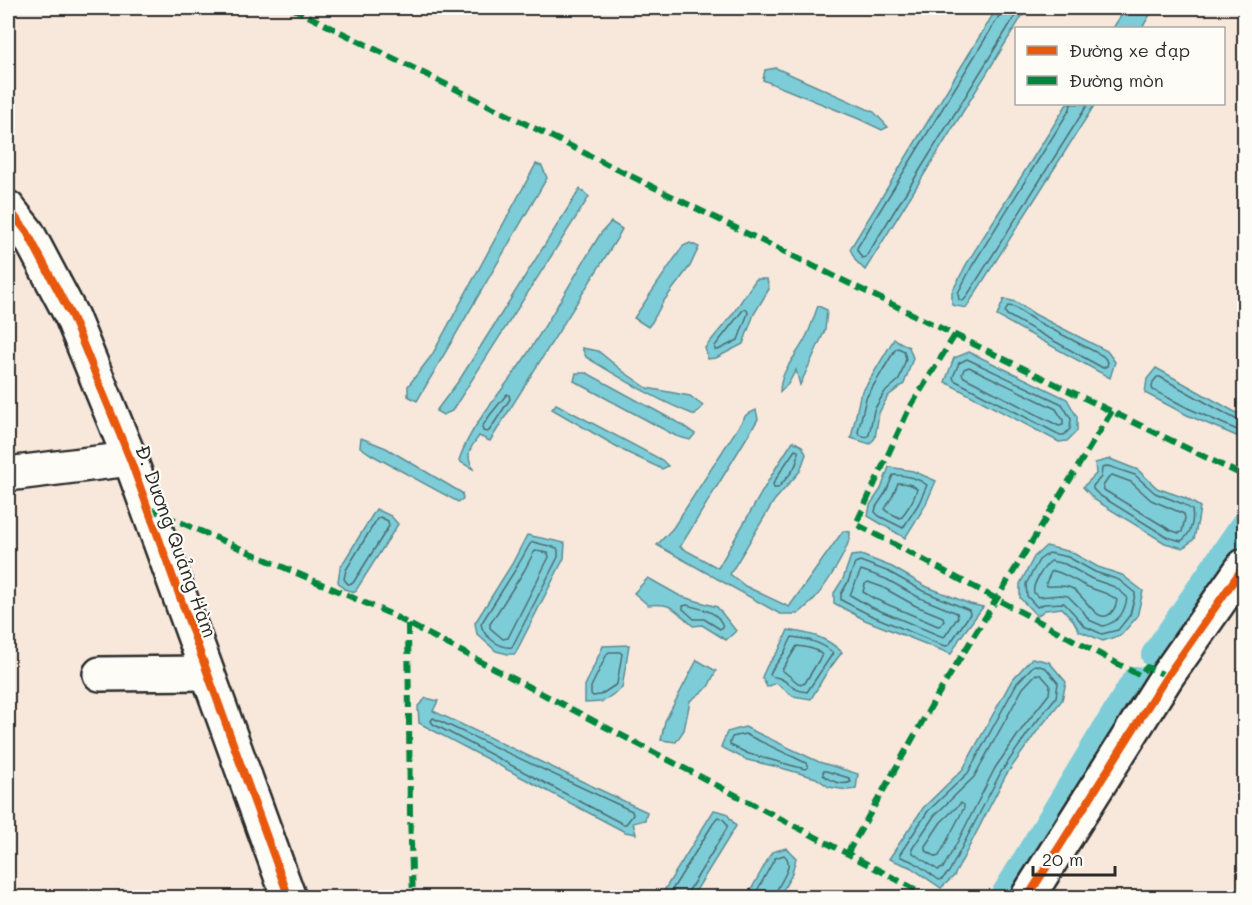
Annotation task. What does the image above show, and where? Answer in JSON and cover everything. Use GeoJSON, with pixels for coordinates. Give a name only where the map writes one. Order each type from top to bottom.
{"type":"FeatureCollection","features":[{"type":"Feature","properties":{"kind":"street","name":"Đ. Dương Quảng Hàm"},"geometry":{"type":"LineString","coordinates":[[8,208],[27,232],[72,317],[130,459],[289,897]]}},
{"type":"Feature","properties":{"kind":"street"},"geometry":{"type":"LineString","coordinates":[[8,474],[130,459]]}},
{"type":"Feature","properties":{"kind":"street"},"geometry":{"type":"LineString","coordinates":[[1027,897],[1167,676],[1245,566]]}},
{"type":"Feature","properties":{"kind":"street"},"geometry":{"type":"LineString","coordinates":[[100,674],[207,673]]}},
{"type":"Feature","properties":{"kind":"water"},"geometry":{"type":"Polygon","coordinates":[[[997,8],[1027,8],[865,270],[856,261],[850,249],[997,8]]]}},
{"type":"Feature","properties":{"kind":"water"},"geometry":{"type":"Polygon","coordinates":[[[1126,8],[1154,8],[1143,27],[1114,27],[1126,8]]]}},
{"type":"Feature","properties":{"kind":"water"},"geometry":{"type":"Polygon","coordinates":[[[776,68],[874,112],[888,127],[882,130],[763,80],[765,70],[776,68]]]}},
{"type":"Feature","properties":{"kind":"water"},"geometry":{"type":"Polygon","coordinates":[[[1066,105],[1094,105],[966,308],[952,305],[952,292],[967,263],[1066,105]]]}},
{"type":"Feature","properties":{"kind":"water"},"geometry":{"type":"Polygon","coordinates":[[[536,164],[542,166],[547,178],[417,401],[408,396],[408,386],[432,355],[536,164]]]}},
{"type":"Feature","properties":{"kind":"water"},"geometry":{"type":"Polygon","coordinates":[[[580,189],[589,197],[452,411],[443,415],[436,411],[460,379],[580,189]]]}},
{"type":"Feature","properties":{"kind":"water"},"geometry":{"type":"Polygon","coordinates":[[[611,222],[622,229],[616,240],[490,441],[479,436],[473,444],[469,455],[473,469],[462,463],[459,460],[472,433],[524,359],[601,233],[611,222]]]}},
{"type":"Feature","properties":{"kind":"water"},"geometry":{"type":"Polygon","coordinates":[[[690,243],[699,247],[690,266],[663,302],[648,327],[634,318],[683,246],[690,243]]]}},
{"type":"Feature","properties":{"kind":"water"},"geometry":{"type":"Polygon","coordinates":[[[756,279],[767,279],[769,289],[754,314],[743,344],[716,358],[708,359],[705,348],[732,315],[756,279]]]}},
{"type":"Feature","properties":{"kind":"water"},"geometry":{"type":"Polygon","coordinates":[[[1004,299],[1016,302],[1036,315],[1107,351],[1115,362],[1110,378],[997,316],[1004,299]]]}},
{"type":"Feature","properties":{"kind":"water"},"geometry":{"type":"Polygon","coordinates":[[[818,306],[827,310],[825,330],[800,385],[796,370],[780,392],[783,377],[808,333],[818,306]]]}},
{"type":"Feature","properties":{"kind":"water"},"geometry":{"type":"Polygon","coordinates":[[[894,339],[909,347],[913,358],[904,384],[888,396],[879,413],[875,438],[870,444],[851,438],[860,396],[894,339]]]}},
{"type":"Feature","properties":{"kind":"water"},"geometry":{"type":"Polygon","coordinates":[[[582,348],[598,351],[647,388],[690,396],[703,406],[695,415],[666,403],[586,357],[582,348]]]}},
{"type":"Feature","properties":{"kind":"water"},"geometry":{"type":"Polygon","coordinates":[[[969,352],[1067,399],[1077,417],[1077,431],[1067,441],[1059,442],[945,382],[954,358],[969,352]]]}},
{"type":"Feature","properties":{"kind":"water"},"geometry":{"type":"Polygon","coordinates":[[[1156,368],[1244,417],[1244,440],[1187,415],[1145,393],[1147,379],[1156,368]]]}},
{"type":"Feature","properties":{"kind":"water"},"geometry":{"type":"Polygon","coordinates":[[[576,373],[587,373],[695,434],[690,440],[676,436],[574,381],[576,373]]]}},
{"type":"Feature","properties":{"kind":"water"},"geometry":{"type":"Polygon","coordinates":[[[556,404],[662,460],[668,466],[662,469],[626,452],[552,409],[556,404]]]}},
{"type":"Feature","properties":{"kind":"water"},"geometry":{"type":"Polygon","coordinates":[[[756,410],[758,419],[680,547],[718,568],[793,441],[802,446],[806,454],[800,471],[774,501],[730,574],[745,586],[789,607],[843,531],[850,532],[842,557],[831,576],[815,598],[798,614],[780,614],[657,545],[673,528],[746,415],[756,410]]]}},
{"type":"Feature","properties":{"kind":"water"},"geometry":{"type":"Polygon","coordinates":[[[361,438],[386,448],[462,493],[463,499],[458,502],[372,455],[360,447],[361,438]]]}},
{"type":"Feature","properties":{"kind":"water"},"geometry":{"type":"Polygon","coordinates":[[[1110,459],[1138,470],[1157,488],[1185,498],[1200,507],[1194,539],[1183,548],[1165,543],[1095,500],[1083,487],[1096,474],[1095,463],[1110,459]]]}},
{"type":"Feature","properties":{"kind":"water"},"geometry":{"type":"Polygon","coordinates":[[[889,467],[913,471],[936,481],[925,506],[905,538],[868,516],[870,505],[881,489],[889,467]]]}},
{"type":"Feature","properties":{"kind":"water"},"geometry":{"type":"Polygon","coordinates":[[[376,509],[391,516],[398,524],[355,592],[344,589],[338,582],[340,568],[376,509]]]}},
{"type":"Feature","properties":{"kind":"water"},"geometry":{"type":"Polygon","coordinates":[[[527,535],[565,543],[564,558],[515,654],[508,654],[496,651],[477,634],[475,623],[512,564],[527,535]]]}},
{"type":"Feature","properties":{"kind":"water"},"geometry":{"type":"Polygon","coordinates":[[[1046,546],[1071,552],[1098,567],[1122,575],[1143,591],[1137,617],[1121,635],[1103,641],[1079,631],[1062,608],[1045,610],[1037,616],[1020,598],[1020,584],[1034,557],[1046,546]]]}},
{"type":"Feature","properties":{"kind":"water"},"geometry":{"type":"Polygon","coordinates":[[[861,555],[892,567],[925,586],[983,607],[951,654],[865,620],[834,603],[834,593],[843,579],[851,556],[861,555]]]}},
{"type":"Feature","properties":{"kind":"water"},"geometry":{"type":"Polygon","coordinates":[[[648,578],[680,596],[717,607],[736,631],[726,640],[702,625],[693,626],[673,608],[656,604],[648,605],[634,593],[648,578]]]}},
{"type":"Feature","properties":{"kind":"water"},"geometry":{"type":"Polygon","coordinates":[[[788,630],[823,639],[842,652],[811,699],[793,696],[776,683],[767,687],[762,677],[779,650],[788,630]]]}},
{"type":"Feature","properties":{"kind":"water"},"geometry":{"type":"Polygon","coordinates":[[[629,645],[622,688],[602,702],[585,703],[585,686],[603,646],[629,645]]]}},
{"type":"Feature","properties":{"kind":"water"},"geometry":{"type":"Polygon","coordinates":[[[1032,658],[1049,662],[1066,682],[1062,700],[1006,775],[954,876],[941,888],[910,867],[889,859],[923,808],[963,769],[1012,680],[1032,658]]]}},
{"type":"Feature","properties":{"kind":"water"},"geometry":{"type":"Polygon","coordinates":[[[697,660],[716,671],[708,687],[690,701],[684,730],[676,742],[661,740],[665,721],[697,660]]]}},
{"type":"Feature","properties":{"kind":"water"},"geometry":{"type":"Polygon","coordinates":[[[426,698],[438,701],[433,711],[647,812],[645,820],[633,823],[636,834],[625,832],[419,723],[418,706],[426,698]]]}},
{"type":"Feature","properties":{"kind":"water"},"geometry":{"type":"Polygon","coordinates":[[[745,727],[819,762],[858,774],[856,789],[829,787],[816,778],[747,760],[721,747],[727,732],[745,727]]]}},
{"type":"Feature","properties":{"kind":"water"},"geometry":{"type":"Polygon","coordinates":[[[714,810],[726,813],[736,826],[692,897],[660,897],[714,810]]]}},
{"type":"Feature","properties":{"kind":"water"},"geometry":{"type":"Polygon","coordinates":[[[786,848],[796,858],[791,876],[779,897],[747,897],[772,852],[786,848]]]}},
{"type":"Feature","properties":{"kind":"waterway"},"geometry":{"type":"LineString","coordinates":[[1155,655],[1244,525]]}},
{"type":"Feature","properties":{"kind":"waterway"},"geometry":{"type":"LineString","coordinates":[[1003,898],[1136,680]]}},
{"type":"Feature","properties":{"kind":"marked path"},"geometry":{"type":"LineString","coordinates":[[292,8],[1244,476]]}},
{"type":"Feature","properties":{"kind":"marked path"},"geometry":{"type":"LineString","coordinates":[[955,335],[909,409],[856,524],[1139,675],[1147,667],[1167,676]]}},
{"type":"Feature","properties":{"kind":"marked path"},"geometry":{"type":"LineString","coordinates":[[847,854],[934,701],[1112,411]]}},
{"type":"Feature","properties":{"kind":"marked path"},"geometry":{"type":"LineString","coordinates":[[148,508],[388,613],[932,898]]}},
{"type":"Feature","properties":{"kind":"marked path"},"geometry":{"type":"LineString","coordinates":[[408,624],[413,898]]}},
{"type":"Feature","properties":{"kind":"cycle path"},"geometry":{"type":"LineString","coordinates":[[8,208],[27,232],[72,317],[130,459],[289,898]]}},
{"type":"Feature","properties":{"kind":"cycle path"},"geometry":{"type":"LineString","coordinates":[[1027,898],[1167,676],[1244,566]]}}]}
